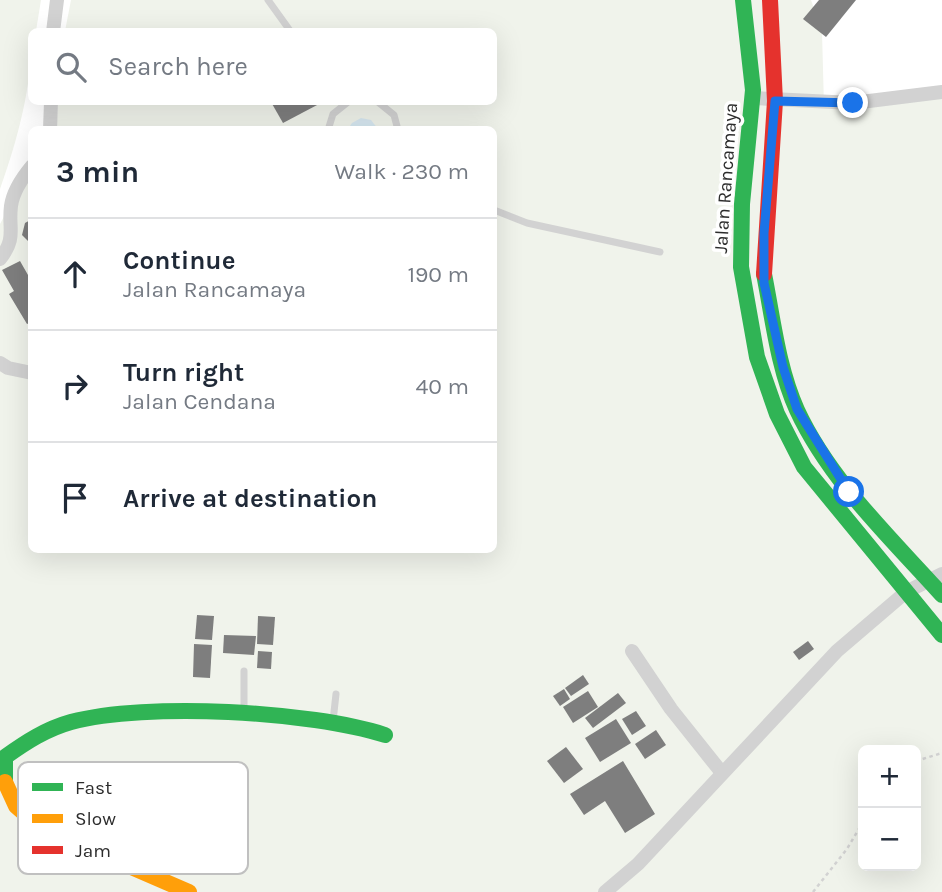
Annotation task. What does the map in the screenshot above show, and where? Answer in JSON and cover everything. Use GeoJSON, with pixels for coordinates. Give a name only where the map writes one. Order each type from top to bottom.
{"type":"FeatureCollection","features":[{"type":"Feature","properties":{"kind":"street"},"geometry":{"type":"LineString","coordinates":[[54,28],[57,0]]}},
{"type":"Feature","properties":{"kind":"street","name":"Jalan Rancamaya"},"geometry":{"type":"LineString","coordinates":[[743,0],[754,98],[740,237],[746,311],[758,356],[792,446],[804,467],[942,635]]}},
{"type":"Feature","properties":{"kind":"street"},"geometry":{"type":"LineString","coordinates":[[770,0],[775,101],[762,266],[783,367],[797,409],[825,459],[857,502],[935,578],[942,595]]}},
{"type":"Feature","properties":{"kind":"street"},"geometry":{"type":"LineString","coordinates":[[754,98],[853,103],[942,92]]}},
{"type":"Feature","properties":{"kind":"street"},"geometry":{"type":"LineString","coordinates":[[50,126],[51,105]]}},
{"type":"Feature","properties":{"kind":"street"},"geometry":{"type":"LineString","coordinates":[[0,259],[11,243],[11,205],[15,192],[28,172]]}},
{"type":"Feature","properties":{"kind":"street"},"geometry":{"type":"LineString","coordinates":[[0,363],[8,369],[28,372]]}},
{"type":"Feature","properties":{"kind":"street"},"geometry":{"type":"LineString","coordinates":[[605,892],[638,864],[836,651],[906,592],[935,578]]}},
{"type":"Feature","properties":{"kind":"street"},"geometry":{"type":"LineString","coordinates":[[632,651],[671,709],[722,772]]}},
{"type":"Feature","properties":{"kind":"street"},"geometry":{"type":"LineString","coordinates":[[18,809],[5,795],[1,770],[5,757],[13,748],[44,732],[106,715],[244,717],[332,723],[360,727],[385,735]]}},
{"type":"Feature","properties":{"kind":"street"},"geometry":{"type":"LineString","coordinates":[[147,874],[189,892]]}},
{"type":"Feature","properties":{"kind":"lane"},"geometry":{"type":"LineString","coordinates":[[268,0],[288,28]]}},
{"type":"Feature","properties":{"kind":"lane"},"geometry":{"type":"LineString","coordinates":[[329,126],[333,114],[344,105]]}},
{"type":"Feature","properties":{"kind":"lane"},"geometry":{"type":"LineString","coordinates":[[381,105],[394,116],[397,126]]}},
{"type":"Feature","properties":{"kind":"lane"},"geometry":{"type":"LineString","coordinates":[[497,211],[527,223],[660,252]]}},
{"type":"Feature","properties":{"kind":"lane"},"geometry":{"type":"LineString","coordinates":[[244,671],[244,717]]}},
{"type":"Feature","properties":{"kind":"lane"},"geometry":{"type":"LineString","coordinates":[[332,723],[336,694]]}},
{"type":"Feature","properties":{"kind":"path"},"geometry":{"type":"LineString","coordinates":[[921,759],[942,753]]}},
{"type":"Feature","properties":{"kind":"path"},"geometry":{"type":"LineString","coordinates":[[813,892],[858,830]]}},
{"type":"Feature","properties":{"kind":"shaded area"},"geometry":{"type":"Polygon","coordinates":[[[0,0],[41,0],[36,28],[28,28],[28,83],[13,151],[0,189],[0,0]]]}},
{"type":"Feature","properties":{"kind":"shaded area"},"geometry":{"type":"Polygon","coordinates":[[[71,0],[811,0],[822,32],[824,106],[942,95],[942,892],[0,892],[0,224],[28,172],[28,553],[497,553],[497,126],[53,126],[57,118],[58,105],[497,105],[497,28],[66,28],[71,0]]]}},
{"type":"Feature","properties":{"kind":"shaded area"},"geometry":{"type":"Polygon","coordinates":[[[361,118],[371,120],[376,126],[350,126],[361,118]]]}},
{"type":"Feature","properties":{"kind":"building"},"geometry":{"type":"Polygon","coordinates":[[[819,0],[856,0],[826,37],[803,19],[819,0]]]}},
{"type":"Feature","properties":{"kind":"building"},"geometry":{"type":"Polygon","coordinates":[[[273,105],[317,105],[283,123],[273,105]]]}},
{"type":"Feature","properties":{"kind":"building"},"geometry":{"type":"Polygon","coordinates":[[[28,221],[28,241],[22,235],[28,221]]]}},
{"type":"Feature","properties":{"kind":"building"},"geometry":{"type":"Polygon","coordinates":[[[20,261],[28,275],[28,324],[9,294],[14,291],[2,270],[20,261]]]}},
{"type":"Feature","properties":{"kind":"building"},"geometry":{"type":"Polygon","coordinates":[[[197,615],[214,616],[212,640],[195,639],[197,615]]]}},
{"type":"Feature","properties":{"kind":"building"},"geometry":{"type":"Polygon","coordinates":[[[258,616],[275,617],[273,645],[257,644],[258,616]]]}},
{"type":"Feature","properties":{"kind":"building"},"geometry":{"type":"Polygon","coordinates":[[[224,635],[256,636],[254,655],[223,653],[224,635]]]}},
{"type":"Feature","properties":{"kind":"building"},"geometry":{"type":"Polygon","coordinates":[[[808,641],[814,649],[799,660],[793,652],[808,641]]]}},
{"type":"Feature","properties":{"kind":"building"},"geometry":{"type":"Polygon","coordinates":[[[194,644],[212,645],[210,678],[193,677],[194,644]]]}},
{"type":"Feature","properties":{"kind":"building"},"geometry":{"type":"Polygon","coordinates":[[[258,651],[272,652],[271,669],[257,668],[258,651]]]}},
{"type":"Feature","properties":{"kind":"building"},"geometry":{"type":"Polygon","coordinates":[[[583,675],[589,684],[571,696],[565,688],[583,675]]]}},
{"type":"Feature","properties":{"kind":"building"},"geometry":{"type":"Polygon","coordinates":[[[564,689],[570,699],[560,706],[553,696],[564,689]]]}},
{"type":"Feature","properties":{"kind":"building"},"geometry":{"type":"Polygon","coordinates":[[[588,691],[598,707],[573,723],[563,707],[588,691]]]}},
{"type":"Feature","properties":{"kind":"building"},"geometry":{"type":"Polygon","coordinates":[[[618,693],[626,703],[593,728],[585,718],[618,693]]]}},
{"type":"Feature","properties":{"kind":"building"},"geometry":{"type":"Polygon","coordinates":[[[636,711],[646,726],[632,735],[622,719],[636,711]]]}},
{"type":"Feature","properties":{"kind":"building"},"geometry":{"type":"Polygon","coordinates":[[[616,719],[631,743],[600,762],[585,738],[616,719]]]}},
{"type":"Feature","properties":{"kind":"building"},"geometry":{"type":"Polygon","coordinates":[[[656,730],[666,745],[645,759],[635,744],[656,730]]]}},
{"type":"Feature","properties":{"kind":"building"},"geometry":{"type":"Polygon","coordinates":[[[566,747],[583,769],[564,783],[547,761],[566,747]]]}},
{"type":"Feature","properties":{"kind":"building"},"geometry":{"type":"Polygon","coordinates":[[[623,761],[655,814],[625,833],[605,801],[584,815],[570,794],[623,761]]]}},
{"type":"Feature","properties":{"kind":"traffic: fast"},"geometry":{"type":"LineString","coordinates":[[743,0],[753,90],[742,204],[741,267],[757,357],[777,414],[804,467],[942,635]]}},
{"type":"Feature","properties":{"kind":"traffic: fast"},"geometry":{"type":"LineString","coordinates":[[764,274],[785,377],[797,410],[811,436],[826,461],[862,507],[942,595]]}},
{"type":"Feature","properties":{"kind":"traffic: fast"},"geometry":{"type":"LineString","coordinates":[[5,782],[5,757],[21,746],[62,725],[103,716],[184,711],[273,715],[315,720],[385,735]]}},
{"type":"Feature","properties":{"kind":"traffic: slow"},"geometry":{"type":"LineString","coordinates":[[5,782],[18,808]]}},
{"type":"Feature","properties":{"kind":"traffic: slow"},"geometry":{"type":"LineString","coordinates":[[147,874],[189,892]]}},
{"type":"Feature","properties":{"kind":"traffic: jam"},"geometry":{"type":"LineString","coordinates":[[764,274],[775,101],[770,0]]}},
{"type":"Feature","properties":{"kind":"route"},"geometry":{"type":"LineString","coordinates":[[849,492],[825,459],[797,409],[774,331],[762,266],[775,101],[853,103]]}}]}
